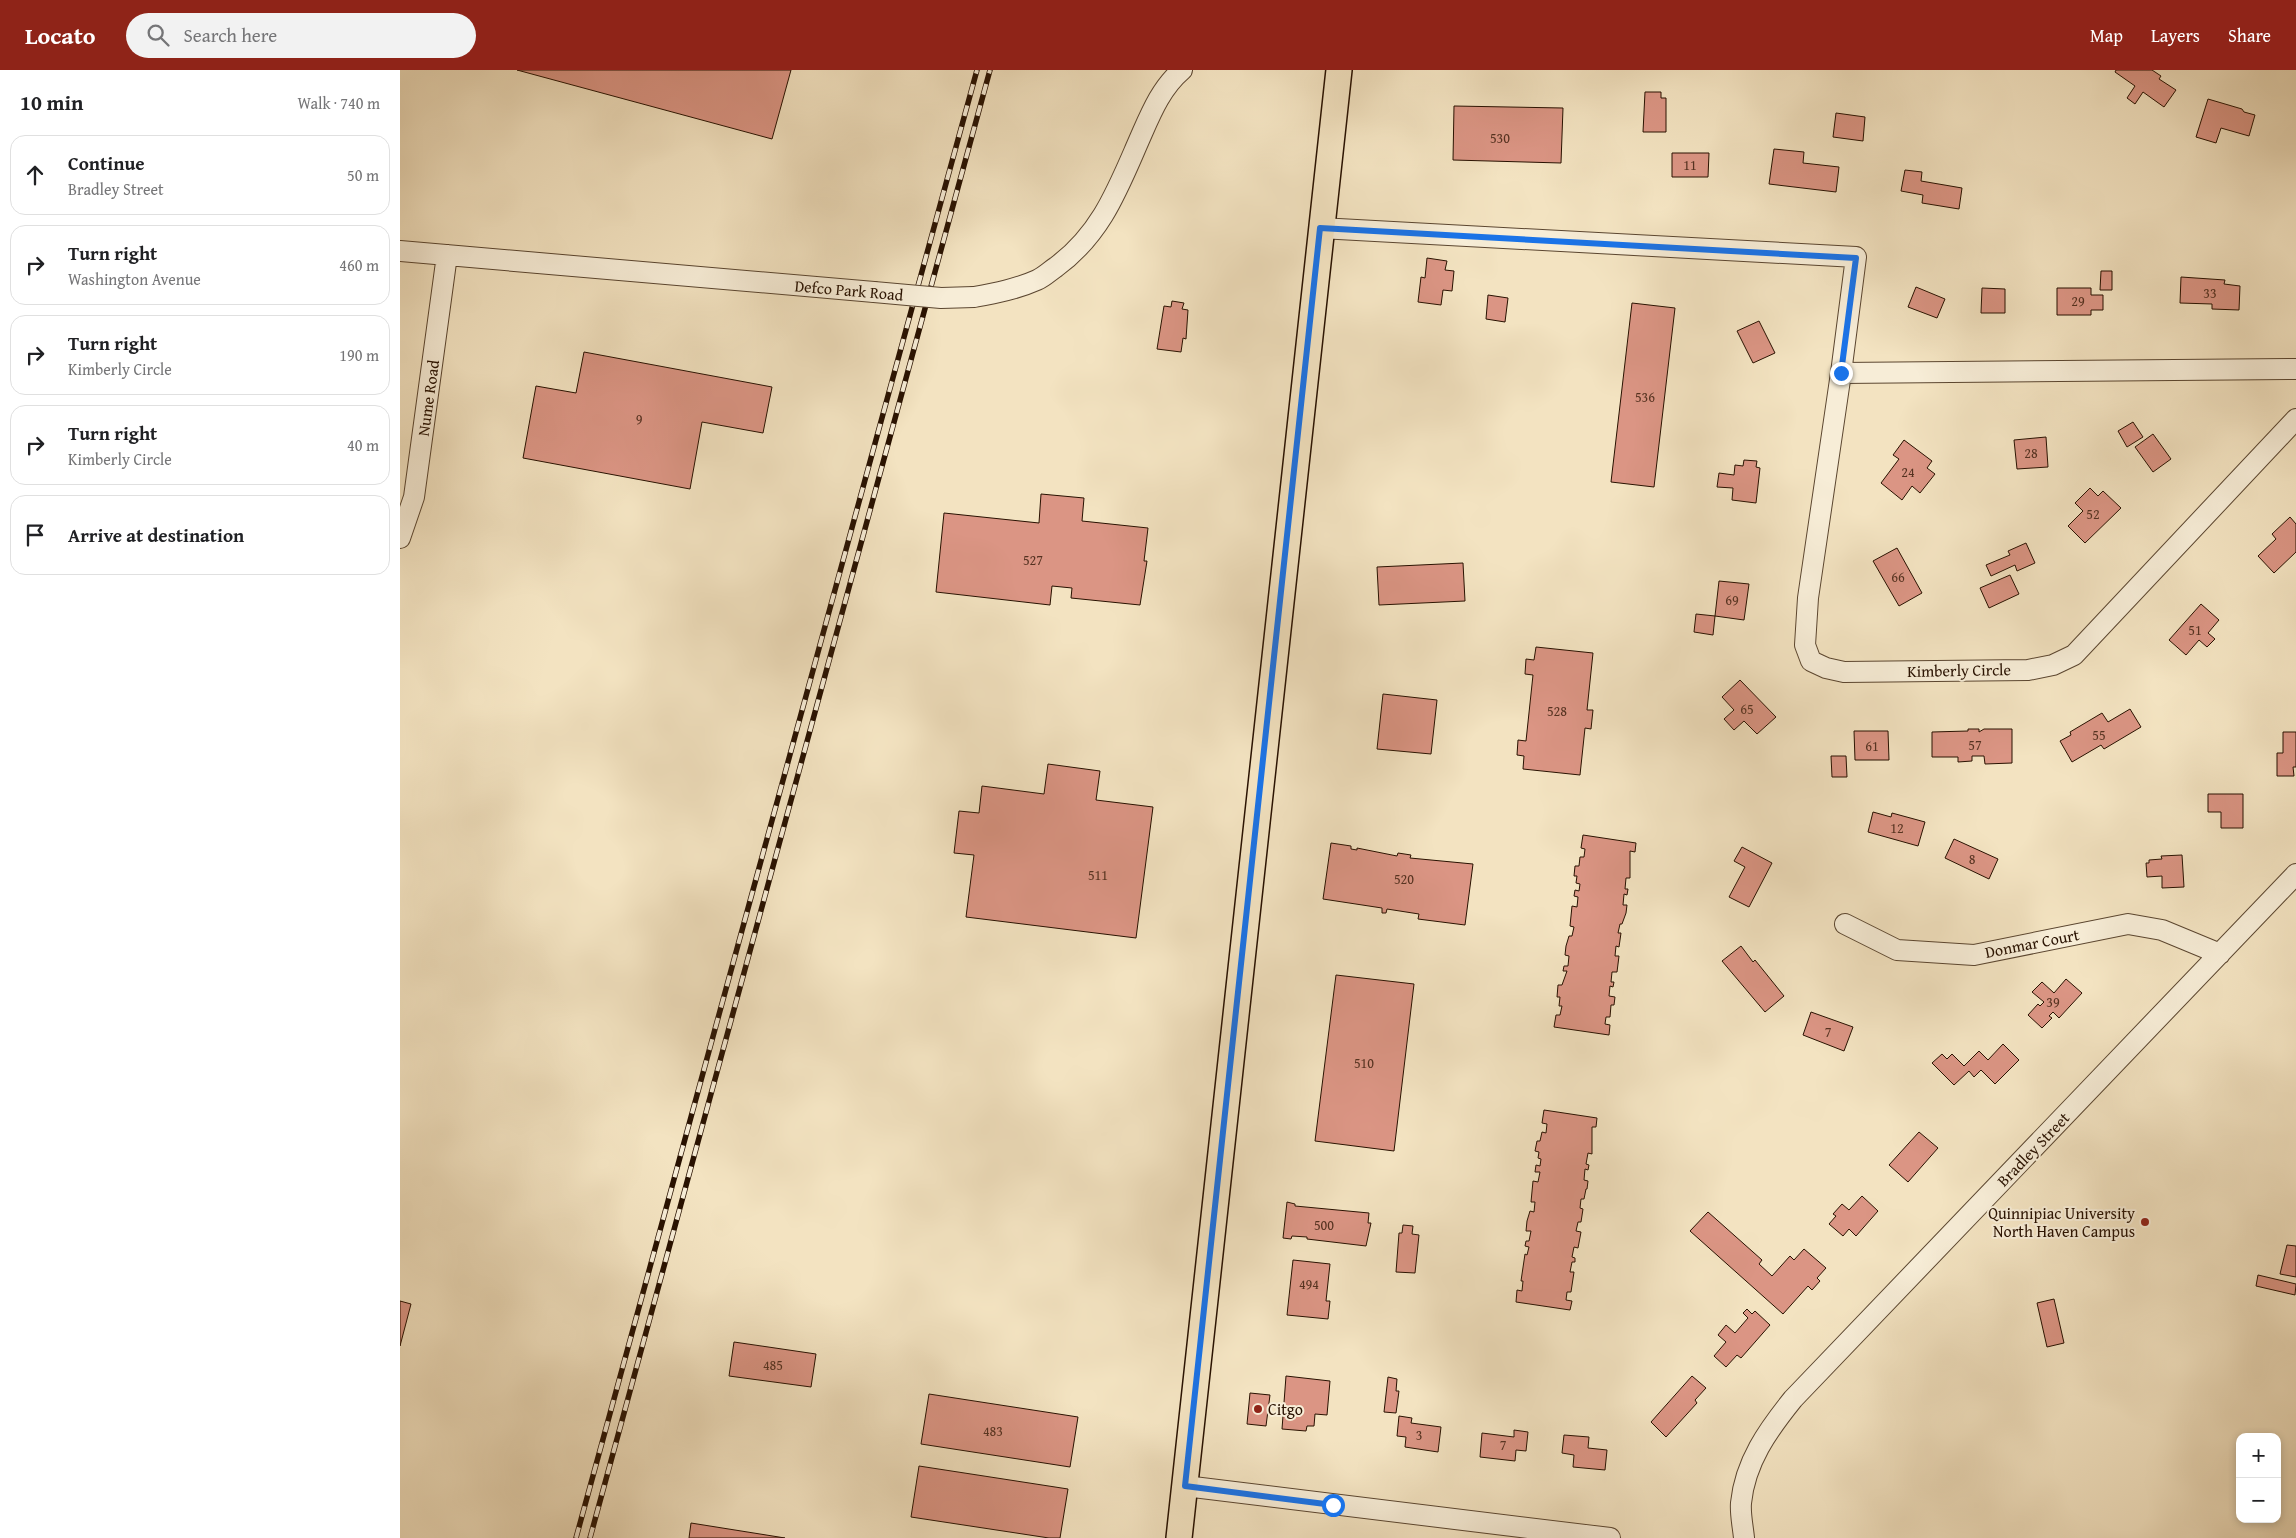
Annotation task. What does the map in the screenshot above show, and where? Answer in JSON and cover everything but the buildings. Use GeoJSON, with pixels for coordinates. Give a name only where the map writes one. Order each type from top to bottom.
{"type":"FeatureCollection","features":[{"type":"Feature","properties":{"kind":"main road"},"geometry":{"type":"LineString","coordinates":[[1179,1538],[1338,70]]}},
{"type":"Feature","properties":{"kind":"street","name":"Defco Park Road"},"geometry":{"type":"LineString","coordinates":[[400,251],[941,298],[974,297],[1008,291],[1038,279],[1065,260],[1092,233],[1111,203],[1156,100],[1172,78],[1182,70]]}},
{"type":"Feature","properties":{"kind":"street","name":"Kimberly Circle"},"geometry":{"type":"LineString","coordinates":[[1320,228],[1856,258],[1808,598],[1805,645],[1811,661],[1826,668],[1844,672],[2028,670],[2053,666],[2074,655],[2296,419]]}},
{"type":"Feature","properties":{"kind":"street","name":"Nume Road"},"geometry":{"type":"LineString","coordinates":[[400,538],[414,497],[447,255]]}},
{"type":"Feature","properties":{"kind":"street"},"geometry":{"type":"LineString","coordinates":[[1841,373],[2296,369]]}},
{"type":"Feature","properties":{"kind":"street","name":"Bradley Street"},"geometry":{"type":"LineString","coordinates":[[1744,1538],[1741,1504],[1750,1464],[1769,1430],[1781,1414],[2296,874]]}},
{"type":"Feature","properties":{"kind":"street","name":"Donmar Court"},"geometry":{"type":"LineString","coordinates":[[1845,924],[1897,950],[1974,954],[2128,924],[2162,930],[2220,954]]}},
{"type":"Feature","properties":{"kind":"street"},"geometry":{"type":"LineString","coordinates":[[1185,1486],[1522,1533],[1610,1538]]}},
{"type":"Feature","properties":{"kind":"railway"},"geometry":{"type":"LineString","coordinates":[[576,1538],[977,70]]}},
{"type":"Feature","properties":{"kind":"railway"},"geometry":{"type":"LineString","coordinates":[[590,1538],[990,70]]}},
{"type":"Feature","properties":{"kind":"place","name":"Quinnipiac University North Haven Campus"},"geometry":{"type":"Point","coordinates":[2145,1222]}},
{"type":"Feature","properties":{"kind":"place","name":"Citgo"},"geometry":{"type":"Point","coordinates":[1258,1409]}},
{"type":"Feature","properties":{"kind":"route"},"geometry":{"type":"LineString","coordinates":[[1333,1505],[1185,1486],[1320,228],[1856,258],[1841,373]]}}]}
